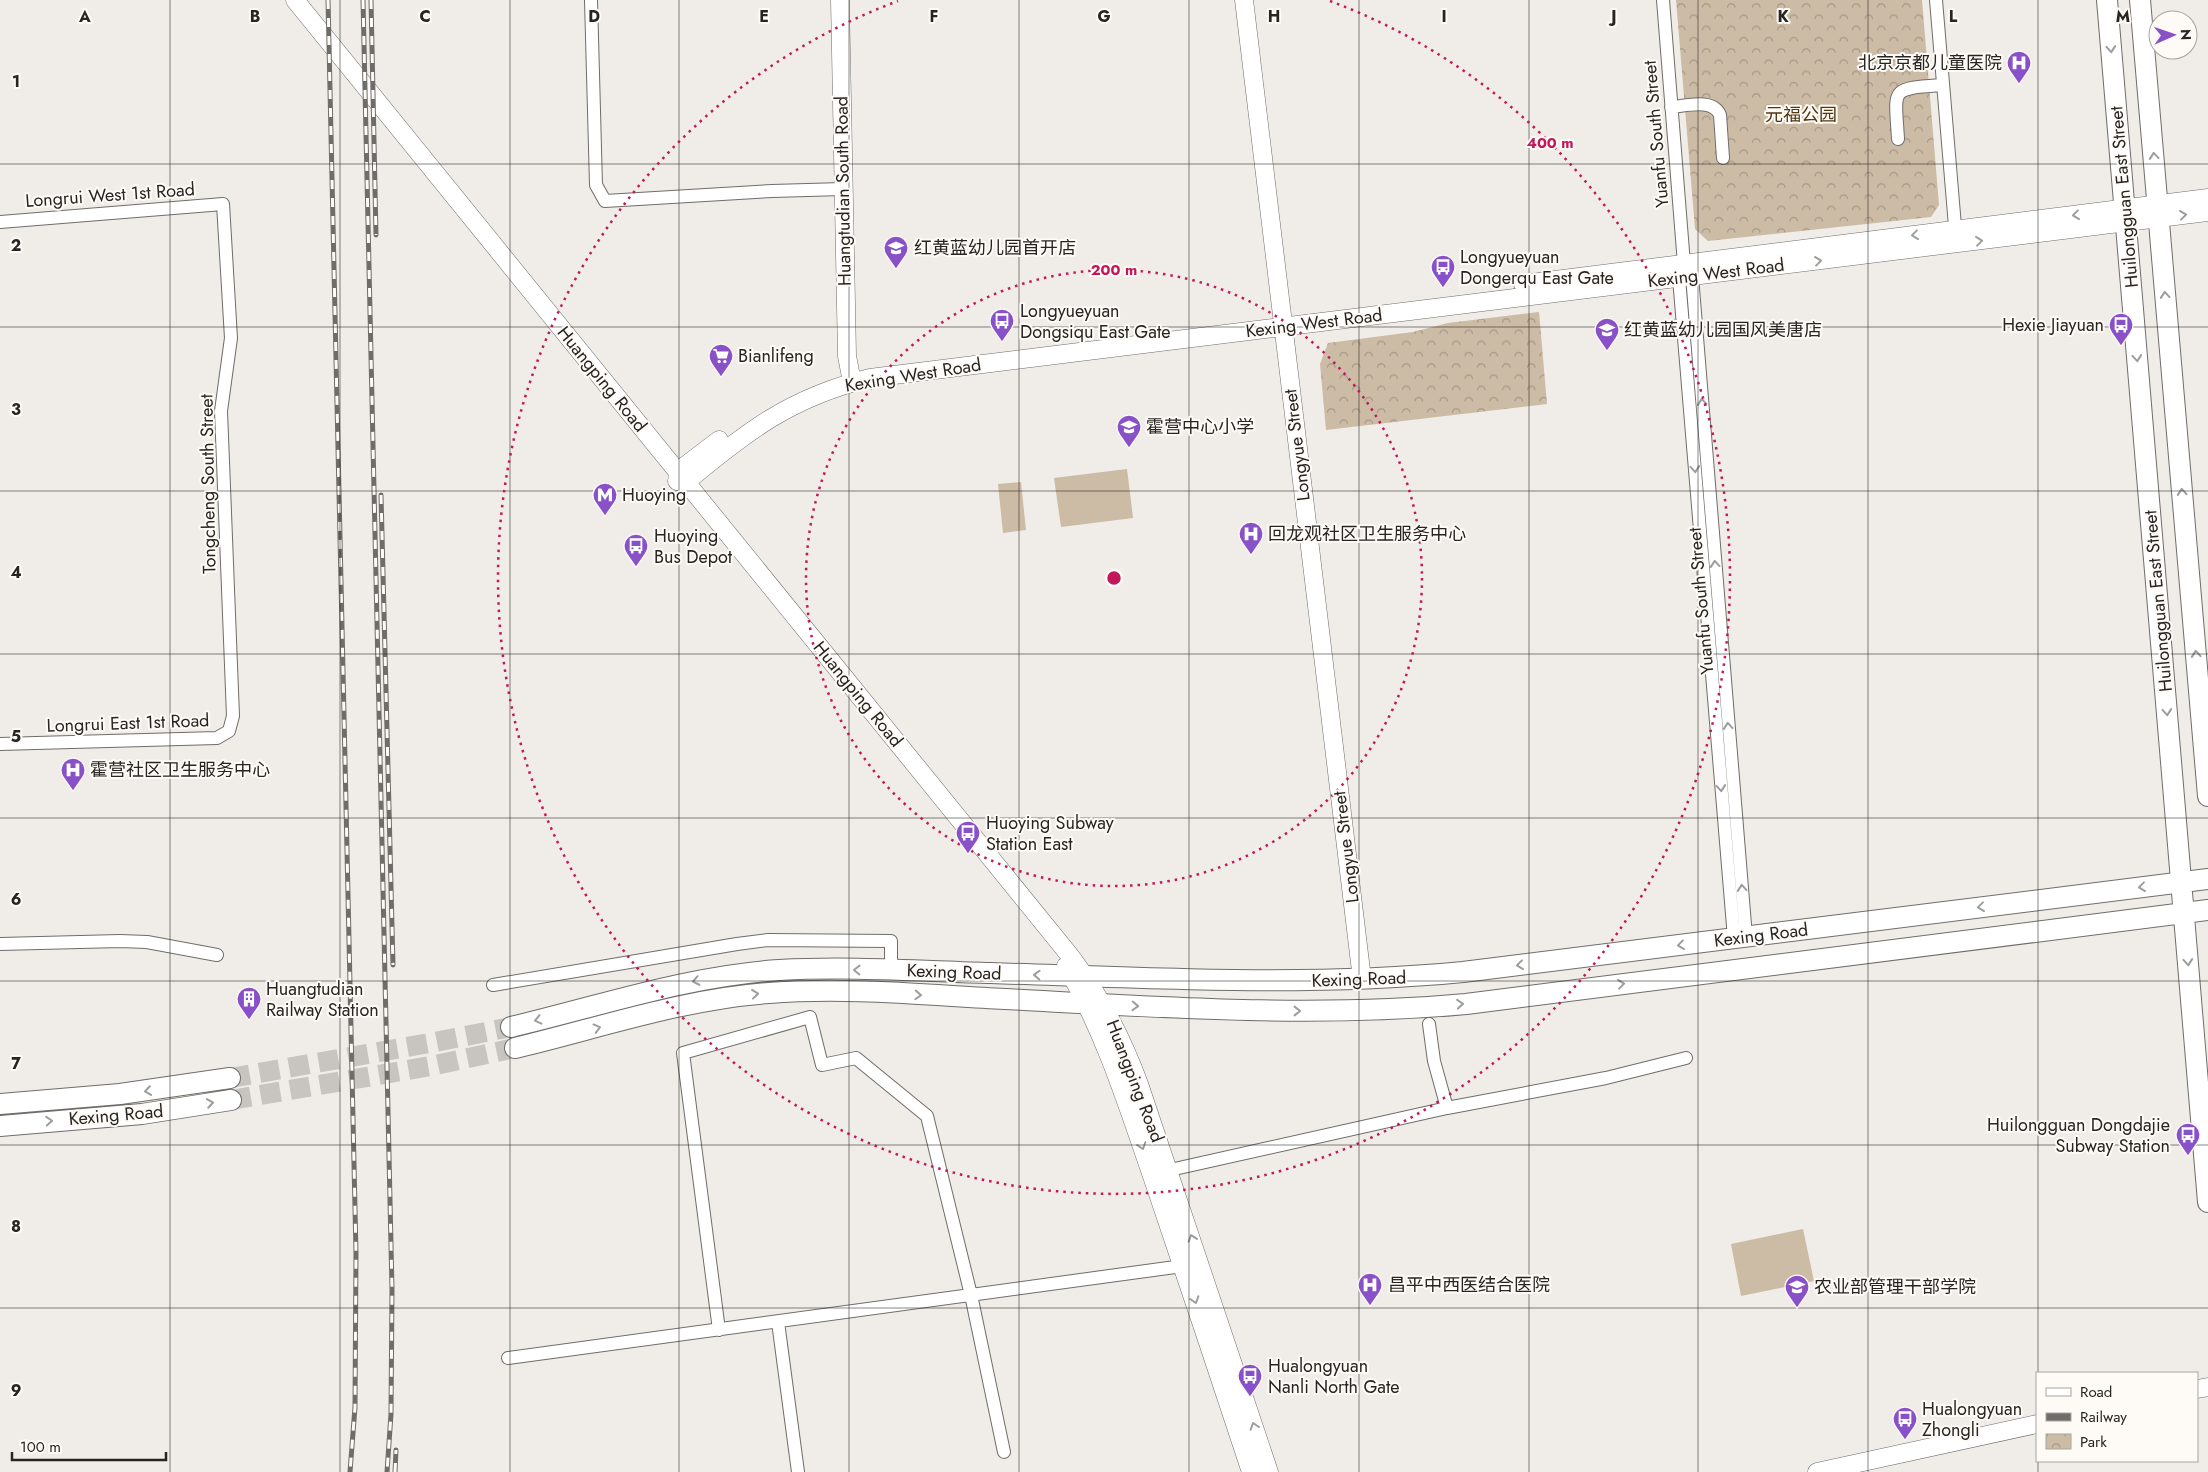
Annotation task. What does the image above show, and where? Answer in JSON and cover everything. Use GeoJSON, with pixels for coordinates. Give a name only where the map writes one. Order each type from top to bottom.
{"type":"FeatureCollection","features":[{"type":"Feature","properties":{"kind":"main road","name":"Huangping Road"},"geometry":{"type":"LineString","coordinates":[[286,0],[680,478]]}},
{"type":"Feature","properties":{"kind":"main road","name":"Huangping Road"},"geometry":{"type":"LineString","coordinates":[[295,0],[1079,976],[1132,1064],[1169,1171],[1192,1265],[1250,1472]]}},
{"type":"Feature","properties":{"kind":"main road","name":"Huangtudian South Road"},"geometry":{"type":"LineString","coordinates":[[840,0],[847,356],[851,377]]}},
{"type":"Feature","properties":{"kind":"main road","name":"Longyue Street"},"geometry":{"type":"LineString","coordinates":[[1244,0],[1362,979]]}},
{"type":"Feature","properties":{"kind":"main road","name":"Huilongguan East Street"},"geometry":{"type":"LineString","coordinates":[[2107,0],[2208,1202]]}},
{"type":"Feature","properties":{"kind":"main road","name":"Huilongguan East Street"},"geometry":{"type":"LineString","coordinates":[[2140,0],[2208,796]]}},
{"type":"Feature","properties":{"kind":"main road","name":"Kexing West Road"},"geometry":{"type":"LineString","coordinates":[[2158,212],[2208,198]]}},
{"type":"Feature","properties":{"kind":"main road","name":"Kexing West Road"},"geometry":{"type":"LineString","coordinates":[[680,478],[746,419],[771,403],[815,382],[851,377],[889,375],[1282,321],[1685,273],[2125,216],[2158,212],[2208,212]]}},
{"type":"Feature","properties":{"kind":"main road","name":"Kexing Road"},"geometry":{"type":"LineString","coordinates":[[510,1027],[675,985],[730,975],[803,969],[1228,981],[1362,979],[1463,972],[2208,879]]}},
{"type":"Feature","properties":{"kind":"main road","name":"Kexing Road"},"geometry":{"type":"LineString","coordinates":[[515,1048],[679,1006],[714,999],[768,993],[849,991],[1268,1011],[1414,1008],[1476,1003],[2208,910]]}},
{"type":"Feature","properties":{"kind":"main road","name":"Huangping Road"},"geometry":{"type":"LineString","coordinates":[[1095,1004],[1152,1174],[1192,1265],[1269,1472]]}},
{"type":"Feature","properties":{"kind":"main road","name":"Kexing Road"},"geometry":{"type":"LineString","coordinates":[[0,1104],[120,1094],[230,1078]]}},
{"type":"Feature","properties":{"kind":"main road","name":"Kexing Road"},"geometry":{"type":"LineString","coordinates":[[0,1126],[135,1115],[231,1100]]}},
{"type":"Feature","properties":{"kind":"main road"},"geometry":{"type":"LineString","coordinates":[[1817,1472],[2036,1424]]}},
{"type":"Feature","properties":{"kind":"street"},"geometry":{"type":"LineString","coordinates":[[591,0],[596,184],[606,201],[772,191],[844,189]]}},
{"type":"Feature","properties":{"kind":"street","name":"Yuanfu South Street"},"geometry":{"type":"LineString","coordinates":[[1663,0],[1740,938]]}},
{"type":"Feature","properties":{"kind":"street"},"geometry":{"type":"LineString","coordinates":[[1936,0],[1956,237]]}},
{"type":"Feature","properties":{"kind":"street"},"geometry":{"type":"LineString","coordinates":[[1898,139],[1896,100],[1899,92],[1906,88],[1943,85]]}},
{"type":"Feature","properties":{"kind":"street"},"geometry":{"type":"LineString","coordinates":[[1671,107],[1707,104],[1716,107],[1720,114],[1723,158]]}},
{"type":"Feature","properties":{"kind":"street","name":"Longrui West 1st Road"},"geometry":{"type":"LineString","coordinates":[[0,222],[223,204]]}},
{"type":"Feature","properties":{"kind":"street","name":"Tongcheng South Street"},"geometry":{"type":"LineString","coordinates":[[223,204],[231,338],[221,411],[232,716],[232,724],[226,733]]}},
{"type":"Feature","properties":{"kind":"street","name":"Longrui East 1st Road"},"geometry":{"type":"LineString","coordinates":[[0,744],[213,738],[226,733]]}},
{"type":"Feature","properties":{"kind":"street"},"geometry":{"type":"LineString","coordinates":[[493,985],[707,948],[768,940],[891,941],[891,970]]}},
{"type":"Feature","properties":{"kind":"street"},"geometry":{"type":"LineString","coordinates":[[0,944],[147,942],[218,955]]}},
{"type":"Feature","properties":{"kind":"street"},"geometry":{"type":"LineString","coordinates":[[720,1330],[683,1054],[810,1017],[822,1065],[856,1058],[927,1116],[971,1295],[1004,1452]]}},
{"type":"Feature","properties":{"kind":"street"},"geometry":{"type":"LineString","coordinates":[[1429,1024],[1434,1061],[1447,1108]]}},
{"type":"Feature","properties":{"kind":"street"},"geometry":{"type":"LineString","coordinates":[[1152,1174],[1447,1108],[1606,1078],[1686,1058]]}},
{"type":"Feature","properties":{"kind":"street"},"geometry":{"type":"LineString","coordinates":[[508,1358],[1192,1265]]}},
{"type":"Feature","properties":{"kind":"street"},"geometry":{"type":"LineString","coordinates":[[778,1322],[798,1472]]}},
{"type":"Feature","properties":{"kind":"green space","name":"元福公园"},"geometry":{"type":"Polygon","coordinates":[[[1676,0],[1922,0],[1939,205],[1931,217],[1708,241],[1695,229],[1676,0]]]}},
{"type":"Feature","properties":{"kind":"green space"},"geometry":{"type":"Polygon","coordinates":[[[1539,312],[1547,404],[1326,430],[1320,364],[1328,343],[1413,332],[1448,323],[1539,312]]]}},
{"type":"Feature","properties":{"kind":"green space"},"geometry":{"type":"Polygon","coordinates":[[[1127,469],[1133,518],[1061,527],[1054,478],[1127,469]]]}},
{"type":"Feature","properties":{"kind":"green space"},"geometry":{"type":"Polygon","coordinates":[[[1021,482],[1026,530],[1003,533],[998,484],[1021,482]]]}},
{"type":"Feature","properties":{"kind":"green space"},"geometry":{"type":"Polygon","coordinates":[[[1803,1229],[1814,1281],[1741,1296],[1731,1244],[1803,1229]]]}},
{"type":"Feature","properties":{"kind":"tunnel"},"geometry":{"type":"LineString","coordinates":[[230,1078],[511,1027]]}},
{"type":"Feature","properties":{"kind":"tunnel"},"geometry":{"type":"LineString","coordinates":[[231,1100],[431,1066],[515,1048]]}},
{"type":"Feature","properties":{"kind":"railway"},"geometry":{"type":"LineString","coordinates":[[328,0],[356,1253],[355,1407],[350,1472]]}},
{"type":"Feature","properties":{"kind":"railway"},"geometry":{"type":"LineString","coordinates":[[363,0],[392,1289],[391,1414],[387,1472]]}},
{"type":"Feature","properties":{"kind":"railway"},"geometry":{"type":"LineString","coordinates":[[371,0],[376,235]]}},
{"type":"Feature","properties":{"kind":"railway"},"geometry":{"type":"LineString","coordinates":[[381,495],[393,965]]}},
{"type":"Feature","properties":{"kind":"railway"},"geometry":{"type":"LineString","coordinates":[[395,1472],[396,1450]]}},
{"type":"Feature","properties":{"kind":"place","name":"北京京都儿童医院"},"geometry":{"type":"Point","coordinates":[2019,84]}},
{"type":"Feature","properties":{"kind":"place","name":"红黄蓝幼儿园首开店"},"geometry":{"type":"Point","coordinates":[896,269]}},
{"type":"Feature","properties":{"kind":"place","name":"Longyueyuan Dongerqu East Gate"},"geometry":{"type":"Point","coordinates":[1443,288]}},
{"type":"Feature","properties":{"kind":"place","name":"Longyueyuan Dongsiqu East Gate"},"geometry":{"type":"Point","coordinates":[1002,342]}},
{"type":"Feature","properties":{"kind":"place","name":"Hexie Jiayuan"},"geometry":{"type":"Point","coordinates":[2121,346]}},
{"type":"Feature","properties":{"kind":"place","name":"红黄蓝幼儿园国风美唐店"},"geometry":{"type":"Point","coordinates":[1607,351]}},
{"type":"Feature","properties":{"kind":"place","name":"Bianlifeng"},"geometry":{"type":"Point","coordinates":[721,377]}},
{"type":"Feature","properties":{"kind":"place","name":"霍营中心小学"},"geometry":{"type":"Point","coordinates":[1129,448]}},
{"type":"Feature","properties":{"kind":"place","name":"Huoying"},"geometry":{"type":"Point","coordinates":[605,516]}},
{"type":"Feature","properties":{"kind":"place","name":"回龙观社区卫生服务中心"},"geometry":{"type":"Point","coordinates":[1251,555]}},
{"type":"Feature","properties":{"kind":"place","name":"Huoying Bus Depot"},"geometry":{"type":"Point","coordinates":[636,567]}},
{"type":"Feature","properties":{"kind":"place","name":"霍营社区卫生服务中心"},"geometry":{"type":"Point","coordinates":[73,791]}},
{"type":"Feature","properties":{"kind":"place","name":"Huoying Subway Station East"},"geometry":{"type":"Point","coordinates":[968,854]}},
{"type":"Feature","properties":{"kind":"place","name":"Huangtudian Railway Station"},"geometry":{"type":"Point","coordinates":[249,1020]}},
{"type":"Feature","properties":{"kind":"place","name":"Huilongguan Dongdajie Subway Station"},"geometry":{"type":"Point","coordinates":[2188,1156]}},
{"type":"Feature","properties":{"kind":"place","name":"昌平中西医结合医院"},"geometry":{"type":"Point","coordinates":[1370,1306]}},
{"type":"Feature","properties":{"kind":"place","name":"农业部管理干部学院"},"geometry":{"type":"Point","coordinates":[1797,1308]}},
{"type":"Feature","properties":{"kind":"place","name":"Hualongyuan Nanli North Gate"},"geometry":{"type":"Point","coordinates":[1250,1397]}},
{"type":"Feature","properties":{"kind":"place","name":"Hualongyuan Zhongli"},"geometry":{"type":"Point","coordinates":[1905,1440]}}]}
